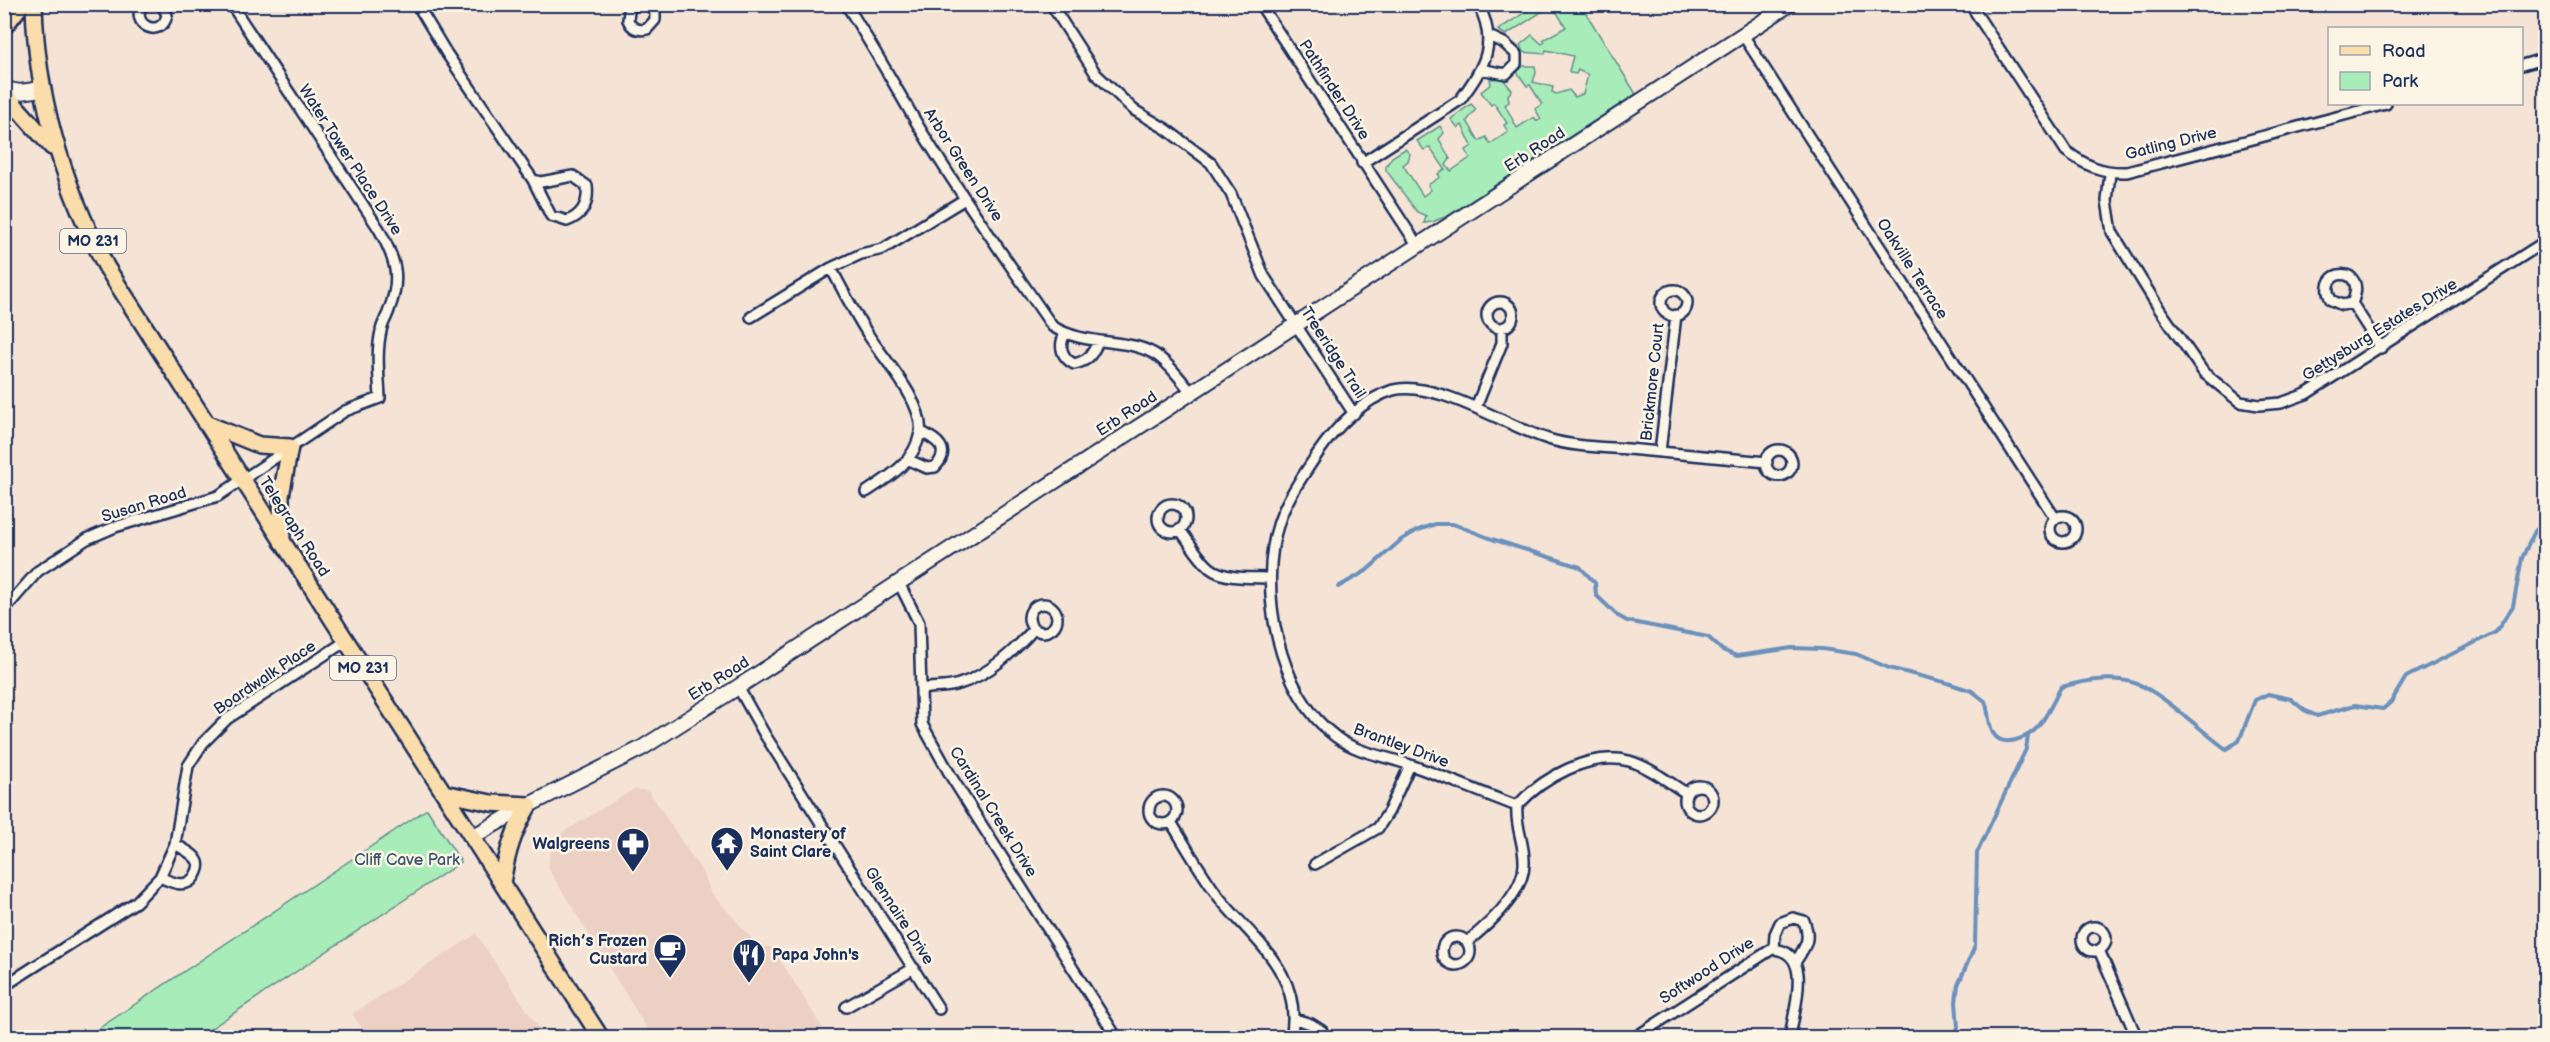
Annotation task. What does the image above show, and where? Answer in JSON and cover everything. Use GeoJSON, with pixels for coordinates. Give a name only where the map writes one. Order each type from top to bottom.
{"type":"FeatureCollection","features":[{"type":"Feature","properties":{"kind":"main road"},"geometry":{"type":"LineString","coordinates":[[4,27],[22,4]]}},
{"type":"Feature","properties":{"kind":"main road","name":"Telegraph Road"},"geometry":{"type":"LineString","coordinates":[[34,4],[42,89],[56,152],[80,214],[107,268],[601,1038]]}},
{"type":"Feature","properties":{"kind":"main road"},"geometry":{"type":"LineString","coordinates":[[4,91],[56,152]]}},
{"type":"Feature","properties":{"kind":"main road"},"geometry":{"type":"LineString","coordinates":[[205,423],[260,445],[290,447],[280,496],[282,543]]}},
{"type":"Feature","properties":{"kind":"main road"},"geometry":{"type":"LineString","coordinates":[[444,793],[491,804],[529,805]]}},
{"type":"Feature","properties":{"kind":"main road"},"geometry":{"type":"LineString","coordinates":[[502,883],[514,829],[529,805]]}},
{"type":"Feature","properties":{"kind":"street"},"geometry":{"type":"LineString","coordinates":[[143,4],[139,19],[142,25],[151,29],[158,28],[165,22],[167,15],[165,5]]}},
{"type":"Feature","properties":{"kind":"street","name":"Water Tower Place Drive"},"geometry":{"type":"LineString","coordinates":[[231,4],[379,229],[397,271],[396,287],[381,330],[378,356],[380,398],[345,411],[241,479]]}},
{"type":"Feature","properties":{"kind":"street"},"geometry":{"type":"LineString","coordinates":[[417,4],[447,54],[532,180],[551,216],[567,221],[576,218],[585,207],[589,196],[587,186],[573,176],[541,182],[532,180]]}},
{"type":"Feature","properties":{"kind":"street"},"geometry":{"type":"LineString","coordinates":[[634,4],[628,11],[628,20],[631,26],[640,30],[647,30],[655,20],[655,12],[649,4]]}},
{"type":"Feature","properties":{"kind":"street","name":"Arbor Green Drive"},"geometry":{"type":"LineString","coordinates":[[846,4],[884,63],[920,128],[964,198],[1052,326],[1065,334],[1098,342],[1137,347],[1158,356],[1191,392]]}},
{"type":"Feature","properties":{"kind":"street","name":"Treeridge Trail"},"geometry":{"type":"LineString","coordinates":[[1051,4],[1096,74],[1134,110],[1166,129],[1211,163],[1231,194],[1264,276],[1354,414],[1379,396],[1396,390],[1413,389],[1441,395],[1476,407],[1550,440],[1585,446],[1767,462]]}},
{"type":"Feature","properties":{"kind":"street","name":"Pathfinder Drive"},"geometry":{"type":"LineString","coordinates":[[1260,4],[1418,246]]}},
{"type":"Feature","properties":{"kind":"street"},"geometry":{"type":"LineString","coordinates":[[1478,4],[1485,17],[1489,36],[1504,43],[1516,54],[1516,64],[1506,74],[1480,69]]}},
{"type":"Feature","properties":{"kind":"street","name":"Erb Road"},"geometry":{"type":"LineString","coordinates":[[472,837],[529,805],[642,748],[1790,4]]}},
{"type":"Feature","properties":{"kind":"street","name":"Gatling Drive"},"geometry":{"type":"LineString","coordinates":[[1970,4],[2066,151],[2082,163],[2110,173],[2127,172],[2382,105]]}},
{"type":"Feature","properties":{"kind":"street","name":"Oakville Terrace"},"geometry":{"type":"LineString","coordinates":[[1743,35],[2055,518]]}},
{"type":"Feature","properties":{"kind":"street","name":"Pathfinder Drive"},"geometry":{"type":"LineString","coordinates":[[1362,162],[1460,100],[1486,59],[1489,36]]}},
{"type":"Feature","properties":{"kind":"street"},"geometry":{"type":"LineString","coordinates":[[2523,65],[2546,58]]}},
{"type":"Feature","properties":{"kind":"street"},"geometry":{"type":"LineString","coordinates":[[4,91],[20,92],[42,89]]}},
{"type":"Feature","properties":{"kind":"street","name":"Gettysburg Estates Drive"},"geometry":{"type":"LineString","coordinates":[[2110,173],[2107,201],[2112,232],[2160,310],[2204,373],[2240,402],[2259,405],[2281,404],[2306,394],[2546,241]]}},
{"type":"Feature","properties":{"kind":"street"},"geometry":{"type":"LineString","coordinates":[[751,317],[831,268],[861,254],[883,249],[964,198]]}},
{"type":"Feature","properties":{"kind":"street"},"geometry":{"type":"LineString","coordinates":[[831,268],[869,336],[908,393],[919,418],[920,431],[909,460],[866,492]]}},
{"type":"Feature","properties":{"kind":"street"},"geometry":{"type":"LineString","coordinates":[[2352,303],[2381,348]]}},
{"type":"Feature","properties":{"kind":"street","name":"Brickmore Court"},"geometry":{"type":"LineString","coordinates":[[1660,452],[1676,315]]}},
{"type":"Feature","properties":{"kind":"street"},"geometry":{"type":"LineString","coordinates":[[1476,407],[1502,343],[1502,328]]}},
{"type":"Feature","properties":{"kind":"street"},"geometry":{"type":"LineString","coordinates":[[1065,334],[1061,341],[1061,349],[1064,357],[1074,364],[1083,362],[1093,355],[1098,342]]}},
{"type":"Feature","properties":{"kind":"street","name":"Brantley Drive"},"geometry":{"type":"LineString","coordinates":[[1354,414],[1328,438],[1279,522],[1271,555],[1270,578],[1276,639],[1285,666],[1296,689],[1318,721],[1335,737],[1353,747],[1410,765],[1517,806]]}},
{"type":"Feature","properties":{"kind":"street"},"geometry":{"type":"LineString","coordinates":[[909,460],[927,468],[935,467],[942,460],[944,453],[939,443],[920,431]]}},
{"type":"Feature","properties":{"kind":"street","name":"Susan Road"},"geometry":{"type":"LineString","coordinates":[[4,610],[38,571],[87,539],[115,527],[204,502],[218,496],[241,479]]}},
{"type":"Feature","properties":{"kind":"street"},"geometry":{"type":"LineString","coordinates":[[1180,530],[1209,567],[1216,572],[1225,575],[1270,578]]}},
{"type":"Feature","properties":{"kind":"street","name":"Cardinal Creek Drive"},"geometry":{"type":"LineString","coordinates":[[899,583],[919,623],[922,724],[959,788],[1117,1038]]}},
{"type":"Feature","properties":{"kind":"street"},"geometry":{"type":"LineString","coordinates":[[922,689],[959,684],[982,672],[1005,659],[1034,629]]}},
{"type":"Feature","properties":{"kind":"street","name":"Boardwalk Place"},"geometry":{"type":"LineString","coordinates":[[4,986],[136,902],[160,877],[175,844],[188,766],[203,743],[226,719],[346,641]]}},
{"type":"Feature","properties":{"kind":"street","name":"Glennaire Drive"},"geometry":{"type":"LineString","coordinates":[[738,687],[765,735],[939,1009]]}},
{"type":"Feature","properties":{"kind":"street"},"geometry":{"type":"LineString","coordinates":[[1467,942],[1490,923],[1518,886],[1525,862],[1515,820],[1517,806],[1530,792],[1561,773],[1601,759],[1628,761],[1648,768],[1686,793]]}},
{"type":"Feature","properties":{"kind":"street"},"geometry":{"type":"LineString","coordinates":[[1315,864],[1378,828],[1389,811],[1410,765]]}},
{"type":"Feature","properties":{"kind":"street"},"geometry":{"type":"LineString","coordinates":[[1171,822],[1202,874],[1222,901],[1264,946],[1281,971],[1292,998],[1295,1019],[1292,1038]]}},
{"type":"Feature","properties":{"kind":"street"},"geometry":{"type":"LineString","coordinates":[[160,877],[184,884],[192,881],[198,871],[198,863],[192,854],[175,844]]}},
{"type":"Feature","properties":{"kind":"street"},"geometry":{"type":"LineString","coordinates":[[1774,949],[1775,934],[1780,923],[1792,918],[1804,921],[1809,935],[1797,962],[1799,973],[1791,1032],[1788,1038]]}},
{"type":"Feature","properties":{"kind":"street","name":"Softwood Drive"},"geometry":{"type":"LineString","coordinates":[[1634,1038],[1769,949],[1791,954],[1797,962]]}},
{"type":"Feature","properties":{"kind":"street"},"geometry":{"type":"LineString","coordinates":[[2099,950],[2137,1038]]}},
{"type":"Feature","properties":{"kind":"street"},"geometry":{"type":"LineString","coordinates":[[846,1007],[914,968]]}},
{"type":"Feature","properties":{"kind":"street"},"geometry":{"type":"LineString","coordinates":[[1295,1019],[1311,1024],[1322,1031],[1324,1038]]}},
{"type":"Feature","properties":{"kind":"shaded area"},"geometry":{"type":"Polygon","coordinates":[[[634,789],[649,791],[704,875],[711,892],[759,947],[772,947],[822,1027],[807,1037],[652,1037],[548,868],[552,839],[634,789]]]}},
{"type":"Feature","properties":{"kind":"shaded area"},"geometry":{"type":"Polygon","coordinates":[[[476,934],[545,1037],[368,1037],[352,1014],[476,934]]]}},
{"type":"Feature","properties":{"kind":"green space"},"geometry":{"type":"Polygon","coordinates":[[[1536,5],[1552,5],[1506,35],[1498,30],[1536,5]]]}},
{"type":"Feature","properties":{"kind":"green space"},"geometry":{"type":"Polygon","coordinates":[[[1552,5],[1581,5],[1636,94],[1450,215],[1424,223],[1426,216],[1417,212],[1386,170],[1392,157],[1405,149],[1410,154],[1408,161],[1403,165],[1423,196],[1431,190],[1428,185],[1440,177],[1438,174],[1445,169],[1430,147],[1424,150],[1417,141],[1440,126],[1444,133],[1439,139],[1450,159],[1446,165],[1451,171],[1470,158],[1466,150],[1472,146],[1462,125],[1458,128],[1451,119],[1471,104],[1476,109],[1467,121],[1479,141],[1486,137],[1490,144],[1508,132],[1504,125],[1507,123],[1494,103],[1491,105],[1481,92],[1491,84],[1490,79],[1502,78],[1512,90],[1508,95],[1509,102],[1505,105],[1517,128],[1534,117],[1537,121],[1541,119],[1535,109],[1542,104],[1530,85],[1527,86],[1517,72],[1523,66],[1535,66],[1536,73],[1533,82],[1553,87],[1552,92],[1556,94],[1569,90],[1575,97],[1583,94],[1588,75],[1578,70],[1576,74],[1569,71],[1573,56],[1546,50],[1545,54],[1523,52],[1520,45],[1532,35],[1542,44],[1545,42],[1543,40],[1566,27],[1552,5]]]}},
{"type":"Feature","properties":{"kind":"green space","name":"Cliff Cave Park"},"geometry":{"type":"Polygon","coordinates":[[[427,809],[461,862],[198,1037],[86,1037],[427,809]]]}},
{"type":"Feature","properties":{"kind":"waterway"},"geometry":{"type":"LineString","coordinates":[[1338,587],[1366,571],[1401,540],[1416,531],[1435,524],[1453,524],[1580,567],[1595,583],[1596,595],[1618,616],[1627,621],[1708,637],[1722,650],[1737,656],[1792,648],[1822,649],[1856,654],[1889,668],[1972,691],[1985,701],[1991,729],[1997,738],[2002,740],[2021,738],[2037,728],[2061,687],[2092,680],[2114,679],[2134,683],[2154,693],[2226,749],[2239,741],[2255,700],[2268,694],[2291,699],[2304,710],[2317,716],[2355,705],[2383,709],[2391,702],[2406,677],[2496,632],[2513,606],[2522,558],[2535,531],[2546,520]]}},
{"type":"Feature","properties":{"kind":"waterway"},"geometry":{"type":"LineString","coordinates":[[1954,1038],[1958,1027],[1956,1002],[1958,985],[1975,946],[1977,853],[2026,749],[2028,736]]}},
{"type":"Feature","properties":{"kind":"place","name":"Monastery of Saint Clare"},"geometry":{"type":"Point","coordinates":[727,872]}},
{"type":"Feature","properties":{"kind":"place","name":"Walgreens"},"geometry":{"type":"Point","coordinates":[633,873]}},
{"type":"Feature","properties":{"kind":"place","name":"Rich’s Frozen Custard"},"geometry":{"type":"Point","coordinates":[670,979]}},
{"type":"Feature","properties":{"kind":"place","name":"Papa John's"},"geometry":{"type":"Point","coordinates":[749,984]}}]}
